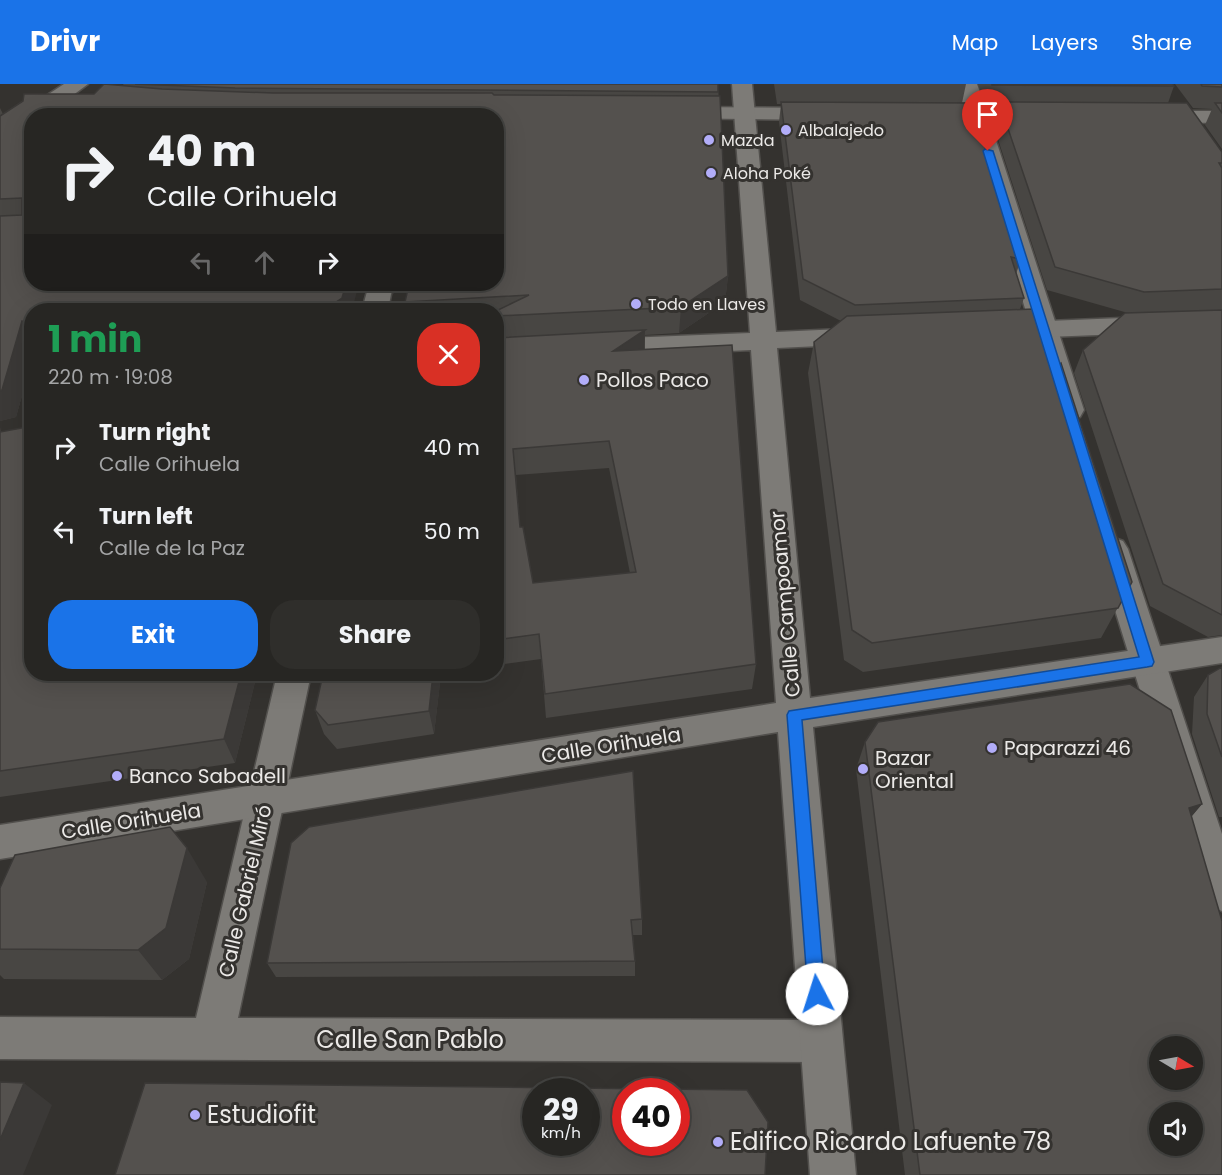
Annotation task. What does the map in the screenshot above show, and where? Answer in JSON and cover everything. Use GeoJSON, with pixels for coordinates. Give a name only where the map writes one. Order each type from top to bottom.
{"type":"FeatureCollection","features":[{"type":"Feature","properties":{"kind":"street"},"geometry":{"type":"LineString","coordinates":[[967,84],[1079,441]]}},
{"type":"Feature","properties":{"kind":"street"},"geometry":{"type":"LineString","coordinates":[[0,115],[62,88],[93,100]]}},
{"type":"Feature","properties":{"kind":"street"},"geometry":{"type":"LineString","coordinates":[[36,108],[62,88]]}},
{"type":"Feature","properties":{"kind":"street"},"geometry":{"type":"LineString","coordinates":[[1171,97],[1191,126]]}},
{"type":"Feature","properties":{"kind":"street"},"geometry":{"type":"LineString","coordinates":[[650,112],[743,99],[847,114]]}},
{"type":"Feature","properties":{"kind":"street","name":"Calle Campoamor"},"geometry":{"type":"LineString","coordinates":[[743,99],[833,1175]]}},
{"type":"Feature","properties":{"kind":"street"},"geometry":{"type":"LineString","coordinates":[[906,115],[1065,116]]}},
{"type":"Feature","properties":{"kind":"street"},"geometry":{"type":"LineString","coordinates":[[0,136],[24,117]]}},
{"type":"Feature","properties":{"kind":"street"},"geometry":{"type":"LineString","coordinates":[[1136,117],[1191,126],[1222,117]]}},
{"type":"Feature","properties":{"kind":"street"},"geometry":{"type":"LineString","coordinates":[[973,332],[1222,322]]}},
{"type":"Feature","properties":{"kind":"street"},"geometry":{"type":"LineString","coordinates":[[578,350],[890,335]]}},
{"type":"Feature","properties":{"kind":"street"},"geometry":{"type":"LineString","coordinates":[[1103,518],[1222,893]]}},
{"type":"Feature","properties":{"kind":"street","name":"Calle Orihuela"},"geometry":{"type":"LineString","coordinates":[[0,842],[794,715],[1222,650]]}},
{"type":"Feature","properties":{"kind":"street","name":"Calle Gabriel Miró"},"geometry":{"type":"LineString","coordinates":[[212,1039],[292,681]]}},
{"type":"Feature","properties":{"kind":"street","name":"Calle San Pablo"},"geometry":{"type":"LineString","coordinates":[[0,1038],[821,1041]]}},
{"type":"Feature","properties":{"kind":"street","name":"Calle Campoamor"},"geometry":{"type":"LineString","coordinates":[[827,1123],[827,1175]]}},
{"type":"Feature","properties":{"kind":"building"},"geometry":{"type":"Polygon","coordinates":[[[104,84],[162,89],[273,93],[720,96],[728,276],[681,307],[504,316],[504,307],[529,295],[405,302],[407,291],[504,291],[504,108],[24,108],[24,291],[344,291],[342,298],[334,303],[24,303],[24,322],[22,321],[0,391],[0,216],[22,215],[22,198],[0,199],[0,116],[23,101],[24,94],[94,94],[104,84]]]}},
{"type":"Feature","properties":{"kind":"building"},"geometry":{"type":"Polygon","coordinates":[[[135,84],[718,84],[718,92],[235,88],[135,84]]]}},
{"type":"Feature","properties":{"kind":"building"},"geometry":{"type":"Polygon","coordinates":[[[1173,84],[1174,86],[992,85],[1173,84]]]}},
{"type":"Feature","properties":{"kind":"building"},"geometry":{"type":"Polygon","coordinates":[[[1201,84],[1222,84],[1222,87],[1202,86],[1201,84]]]}},
{"type":"Feature","properties":{"kind":"building"},"geometry":{"type":"Polygon","coordinates":[[[781,102],[971,103],[1021,259],[1011,257],[1024,298],[855,305],[803,279],[781,102]]]}},
{"type":"Feature","properties":{"kind":"building"},"geometry":{"type":"Polygon","coordinates":[[[999,102],[1187,103],[1222,152],[1222,163],[1219,163],[1222,168],[1222,289],[1144,292],[1055,267],[999,102]]]}},
{"type":"Feature","properties":{"kind":"building"},"geometry":{"type":"Polygon","coordinates":[[[1215,103],[1222,103],[1222,113],[1215,103]]]}},
{"type":"Feature","properties":{"kind":"building"},"geometry":{"type":"Polygon","coordinates":[[[1033,309],[1052,371],[1061,363],[1132,582],[1118,608],[872,643],[852,630],[814,342],[847,316],[1033,309]]]}},
{"type":"Feature","properties":{"kind":"building"},"geometry":{"type":"Polygon","coordinates":[[[1222,310],[1222,615],[1163,584],[1083,350],[1125,313],[1222,310]]]}},
{"type":"Feature","properties":{"kind":"building"},"geometry":{"type":"Polygon","coordinates":[[[645,330],[613,351],[732,345],[756,664],[545,694],[539,634],[504,639],[504,338],[645,330]],[[609,441],[513,449],[520,527],[523,527],[533,583],[636,572],[609,441]]]}},
{"type":"Feature","properties":{"kind":"building"},"geometry":{"type":"Polygon","coordinates":[[[24,428],[24,681],[239,681],[224,739],[0,771],[0,432],[24,428]]]}},
{"type":"Feature","properties":{"kind":"building"},"geometry":{"type":"Polygon","coordinates":[[[1222,667],[1222,757],[1207,714],[1208,675],[1222,667]]]}},
{"type":"Feature","properties":{"kind":"building"},"geometry":{"type":"Polygon","coordinates":[[[321,681],[432,681],[429,711],[328,725],[315,710],[321,681]]]}},
{"type":"Feature","properties":{"kind":"building"},"geometry":{"type":"Polygon","coordinates":[[[1130,684],[1171,710],[1202,804],[1189,808],[1222,921],[1222,1175],[920,1175],[865,742],[878,722],[1130,684]]]}},
{"type":"Feature","properties":{"kind":"building"},"geometry":{"type":"Polygon","coordinates":[[[633,771],[642,919],[631,920],[635,961],[267,963],[291,843],[309,827],[633,771]]]}},
{"type":"Feature","properties":{"kind":"building"},"geometry":{"type":"Polygon","coordinates":[[[170,827],[187,848],[166,928],[138,950],[0,949],[0,888],[15,855],[170,827]]]}},
{"type":"Feature","properties":{"kind":"building"},"geometry":{"type":"Polygon","coordinates":[[[0,1082],[24,1083],[0,1140],[0,1082]]]}},
{"type":"Feature","properties":{"kind":"building"},"geometry":{"type":"Polygon","coordinates":[[[145,1083],[522,1087],[522,1156],[600,1156],[600,1088],[612,1088],[612,1156],[690,1156],[690,1089],[747,1090],[768,1122],[765,1175],[115,1175],[145,1083]]]}},
{"type":"Feature","properties":{"kind":"place","name":"Albalajedo"},"geometry":{"type":"Point","coordinates":[786,130]}},
{"type":"Feature","properties":{"kind":"place","name":"Mazda"},"geometry":{"type":"Point","coordinates":[709,140]}},
{"type":"Feature","properties":{"kind":"place","name":"Aloha Poké"},"geometry":{"type":"Point","coordinates":[711,173]}},
{"type":"Feature","properties":{"kind":"place","name":"Todo en Llaves"},"geometry":{"type":"Point","coordinates":[636,304]}},
{"type":"Feature","properties":{"kind":"place","name":"Pollos Paco"},"geometry":{"type":"Point","coordinates":[584,380]}},
{"type":"Feature","properties":{"kind":"place","name":"Paparazzi 46"},"geometry":{"type":"Point","coordinates":[992,748]}},
{"type":"Feature","properties":{"kind":"place","name":"Bazar Oriental"},"geometry":{"type":"Point","coordinates":[863,769]}},
{"type":"Feature","properties":{"kind":"place","name":"Banco Sabadell"},"geometry":{"type":"Point","coordinates":[117,776]}},
{"type":"Feature","properties":{"kind":"place","name":"Estudiofit"},"geometry":{"type":"Point","coordinates":[195,1115]}},
{"type":"Feature","properties":{"kind":"place","name":"Edifico Ricardo Lafuente 78"},"geometry":{"type":"Point","coordinates":[718,1142]}},
{"type":"Feature","properties":{"kind":"route"},"geometry":{"type":"LineString","coordinates":[[817,994],[794,715],[1147,662],[1054,357],[988,151]]}}]}
